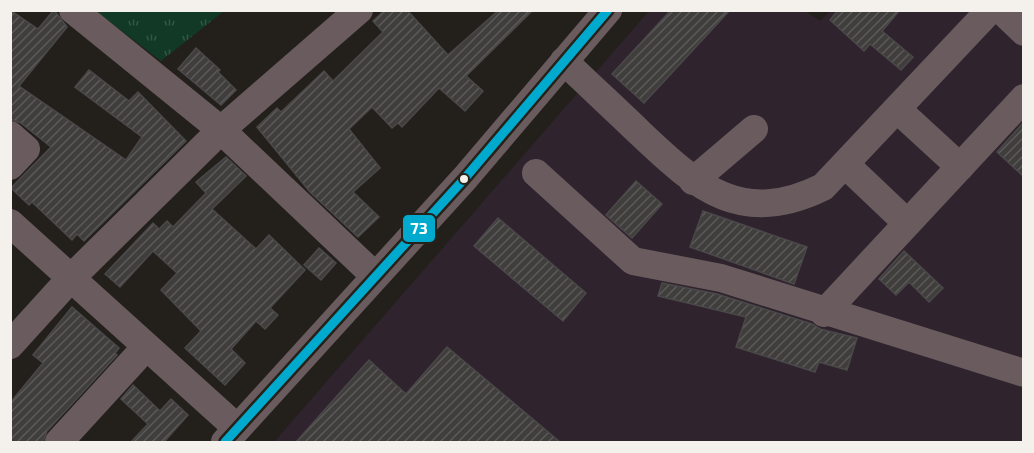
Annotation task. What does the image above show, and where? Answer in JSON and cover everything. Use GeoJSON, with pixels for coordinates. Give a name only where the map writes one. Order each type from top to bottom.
{"type":"FeatureCollection","features":[{"type":"Feature","properties":{"kind":"street"},"geometry":{"type":"LineString","coordinates":[[73,10],[221,130],[374,275]]}},
{"type":"Feature","properties":{"kind":"street"},"geometry":{"type":"LineString","coordinates":[[10,345],[70,279],[221,130],[359,10]]}},
{"type":"Feature","properties":{"kind":"street"},"geometry":{"type":"LineString","coordinates":[[10,223],[146,347],[231,436],[374,275],[465,178],[608,10]]}},
{"type":"Feature","properties":{"kind":"street"},"geometry":{"type":"LineString","coordinates":[[564,61],[693,181],[724,198],[769,204],[814,192],[824,187],[990,10]]}},
{"type":"Feature","properties":{"kind":"street"},"geometry":{"type":"LineString","coordinates":[[1001,10],[1023,32]]}},
{"type":"Feature","properties":{"kind":"street"},"geometry":{"type":"LineString","coordinates":[[824,313],[1023,98]]}},
{"type":"Feature","properties":{"kind":"street"},"geometry":{"type":"LineString","coordinates":[[898,110],[960,167]]}},
{"type":"Feature","properties":{"kind":"street"},"geometry":{"type":"LineString","coordinates":[[693,181],[754,129]]}},
{"type":"Feature","properties":{"kind":"street"},"geometry":{"type":"LineString","coordinates":[[10,135],[26,149],[10,166]]}},
{"type":"Feature","properties":{"kind":"street"},"geometry":{"type":"LineString","coordinates":[[846,165],[907,223]]}},
{"type":"Feature","properties":{"kind":"street"},"geometry":{"type":"LineString","coordinates":[[536,173],[633,261],[721,278],[824,313],[1023,373]]}},
{"type":"Feature","properties":{"kind":"street"},"geometry":{"type":"LineString","coordinates":[[59,442],[146,347]]}},
{"type":"Feature","properties":{"kind":"shaded area"},"geometry":{"type":"Polygon","coordinates":[[[649,11],[805,11],[820,21],[830,11],[1023,11],[1023,442],[274,442],[649,11]]]}},
{"type":"Feature","properties":{"kind":"green space"},"geometry":{"type":"Polygon","coordinates":[[[96,11],[224,11],[161,61],[96,11]]]}},
{"type":"Feature","properties":{"kind":"building"},"geometry":{"type":"Polygon","coordinates":[[[10,10],[38,29],[54,10],[67,27],[19,86],[126,160],[142,137],[75,87],[89,70],[129,101],[138,92],[186,141],[84,241],[77,234],[72,240],[32,202],[29,205],[11,188],[51,147],[21,123],[10,119],[10,10]]]}},
{"type":"Feature","properties":{"kind":"building"},"geometry":{"type":"Polygon","coordinates":[[[385,10],[407,10],[448,55],[499,10],[533,10],[466,76],[483,91],[465,111],[439,88],[402,127],[398,123],[392,128],[372,107],[349,129],[380,168],[353,192],[379,217],[358,237],[310,192],[257,127],[277,108],[281,112],[324,71],[333,81],[383,32],[373,21],[385,10]]]}},
{"type":"Feature","properties":{"kind":"building"},"geometry":{"type":"Polygon","coordinates":[[[671,10],[730,10],[644,103],[612,74],[671,10]]]}},
{"type":"Feature","properties":{"kind":"building"},"geometry":{"type":"Polygon","coordinates":[[[838,10],[900,10],[882,31],[913,57],[901,70],[870,44],[864,51],[830,20],[838,10]]]}},
{"type":"Feature","properties":{"kind":"building"},"geometry":{"type":"Polygon","coordinates":[[[196,48],[220,70],[218,72],[236,90],[221,105],[178,69],[196,48]]]}},
{"type":"Feature","properties":{"kind":"building"},"geometry":{"type":"Polygon","coordinates":[[[1023,123],[1023,176],[997,152],[1023,123]]]}},
{"type":"Feature","properties":{"kind":"building"},"geometry":{"type":"Polygon","coordinates":[[[226,157],[246,176],[212,209],[256,249],[269,235],[305,270],[270,308],[278,315],[265,329],[256,321],[231,349],[245,363],[225,385],[185,348],[201,331],[161,290],[177,273],[153,251],[120,287],[105,274],[153,223],[159,229],[167,221],[173,227],[206,193],[196,182],[226,157]]]}},
{"type":"Feature","properties":{"kind":"building"},"geometry":{"type":"Polygon","coordinates":[[[636,181],[662,204],[632,238],[606,215],[636,181]]]}},
{"type":"Feature","properties":{"kind":"building"},"geometry":{"type":"Polygon","coordinates":[[[703,211],[807,247],[794,284],[690,247],[703,211]]]}},
{"type":"Feature","properties":{"kind":"building"},"geometry":{"type":"Polygon","coordinates":[[[498,218],[586,293],[563,321],[474,246],[498,218]]]}},
{"type":"Feature","properties":{"kind":"building"},"geometry":{"type":"Polygon","coordinates":[[[319,248],[336,263],[321,280],[304,265],[319,248]]]}},
{"type":"Feature","properties":{"kind":"building"},"geometry":{"type":"Polygon","coordinates":[[[904,251],[943,288],[929,302],[909,282],[896,295],[879,279],[904,251]]]}},
{"type":"Feature","properties":{"kind":"building"},"geometry":{"type":"Polygon","coordinates":[[[662,283],[717,294],[812,324],[820,329],[857,338],[847,370],[819,362],[815,372],[736,347],[746,317],[658,296],[662,283]]]}},
{"type":"Feature","properties":{"kind":"building"},"geometry":{"type":"Polygon","coordinates":[[[72,307],[119,348],[115,353],[117,355],[47,431],[43,442],[10,442],[10,403],[43,363],[33,355],[72,307]]]}},
{"type":"Feature","properties":{"kind":"building"},"geometry":{"type":"Polygon","coordinates":[[[447,347],[560,442],[296,442],[369,360],[406,394],[447,347]]]}},
{"type":"Feature","properties":{"kind":"building"},"geometry":{"type":"Polygon","coordinates":[[[133,385],[160,411],[171,399],[188,415],[164,442],[131,442],[148,424],[121,399],[133,385]]]}},
{"type":"Feature","properties":{"kind":"transit line","name":"73"},"geometry":{"type":"LineString","coordinates":[[225,442],[465,178],[608,10]]}}]}
